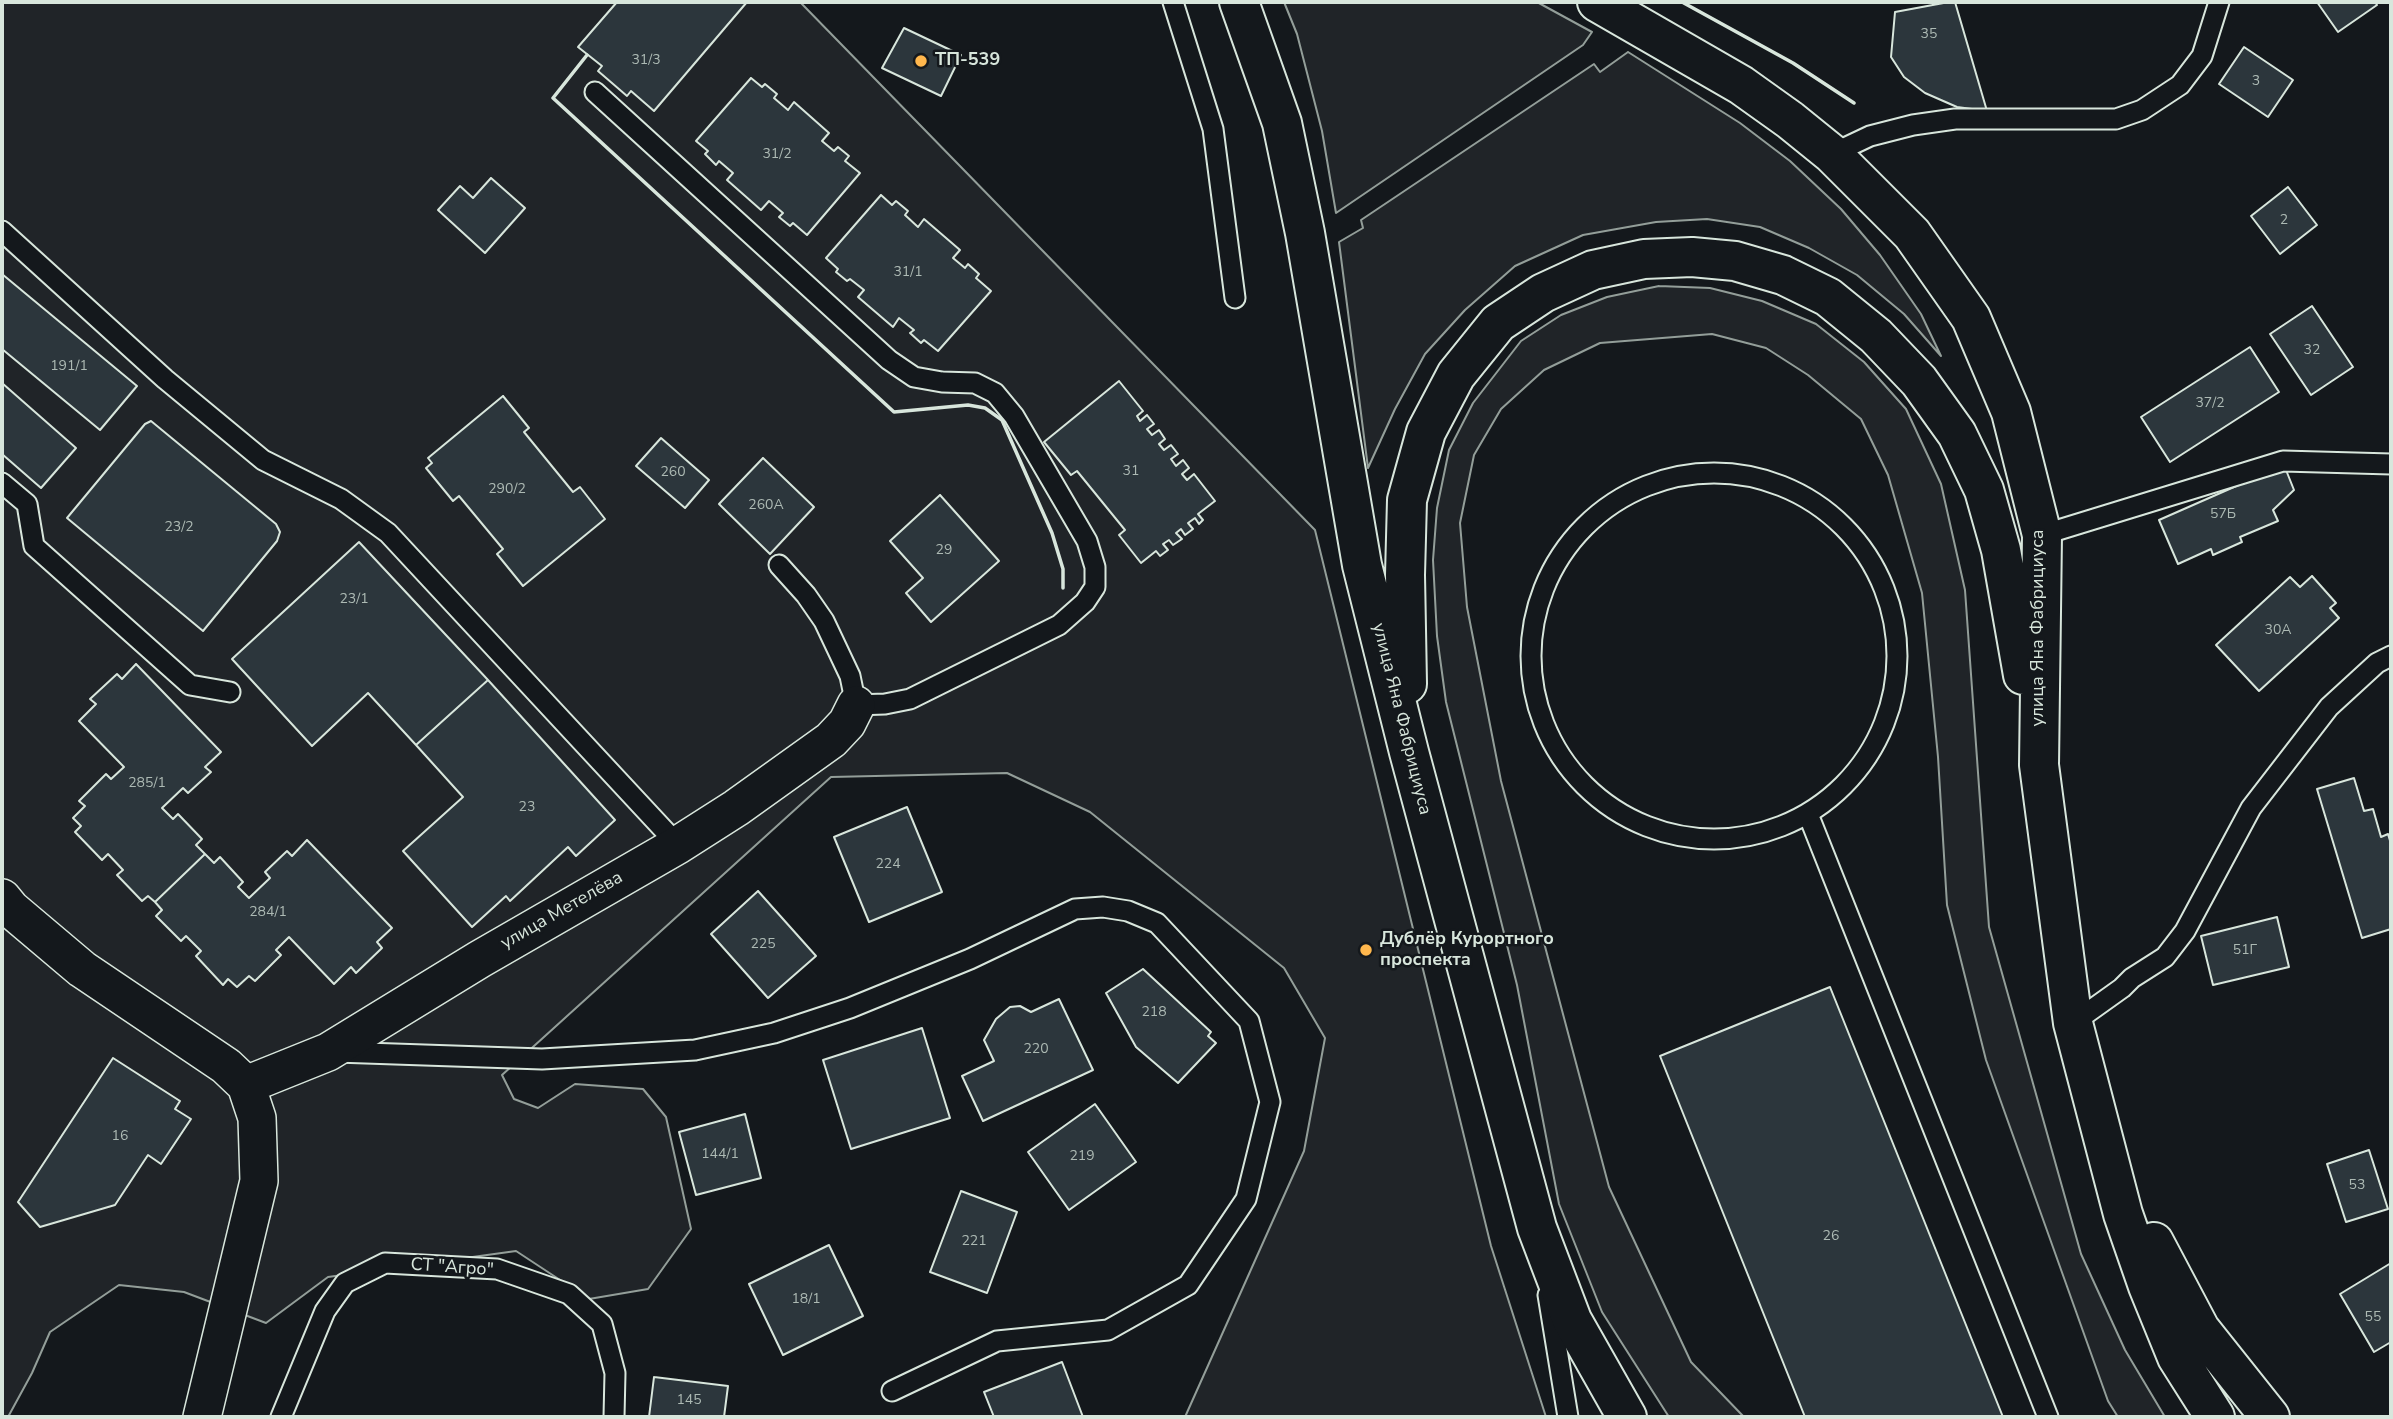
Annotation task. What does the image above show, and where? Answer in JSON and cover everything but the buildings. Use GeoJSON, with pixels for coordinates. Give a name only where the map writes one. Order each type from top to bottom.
{"type":"FeatureCollection","features":[{"type":"Feature","properties":{"kind":"main road","name":"улица Яна Фабрициуса"},"geometry":{"type":"LineString","coordinates":[[1239,2],[1282,123],[1305,233],[1362,565],[1409,752],[1537,1228],[1572,1320],[1627,1417]]}},
{"type":"Feature","properties":{"kind":"main road","name":"улица Яна Фабрициуса"},"geometry":{"type":"LineString","coordinates":[[1597,2],[1741,85],[1832,154],[1912,234],[1971,318],[2011,412],[2042,535],[2039,765],[2073,1023],[2123,1214],[2148,1286],[2177,1357],[2215,1417]]}},
{"type":"Feature","properties":{"kind":"main road"},"geometry":{"type":"LineString","coordinates":[[1409,752],[1405,575],[1407,500],[1426,432],[1456,375],[1498,323],[1543,293],[1593,270],[1644,259],[1692,257],[1735,261],[1783,275],[1828,298],[1876,336],[1919,381],[1957,434],[1984,490],[2001,550],[2039,765]]}},
{"type":"Feature","properties":{"kind":"main road"},"geometry":{"type":"LineString","coordinates":[[2102,1135],[2163,1262],[2200,1329],[2270,1417]]}},
{"type":"Feature","properties":{"kind":"street","name":"улица Метелёва"},"geometry":{"type":"LineString","coordinates":[[246,1085],[328,1052],[480,959],[678,845],[736,808],[831,740],[847,723],[856,705]]}},
{"type":"Feature","properties":{"kind":"street"},"geometry":{"type":"LineString","coordinates":[[2,898],[11,909],[82,969],[226,1066],[246,1085],[257,1118],[259,1181],[202,1417]]}},
{"type":"Feature","properties":{"kind":"lane"},"geometry":{"type":"LineString","coordinates":[[1173,2],[1213,130],[1235,298]]}},
{"type":"Feature","properties":{"kind":"lane"},"geometry":{"type":"LineString","coordinates":[[1832,154],[1870,136],[1923,123],[1955,119],[2116,119],[2142,110],[2180,85],[2202,56],[2219,2]]}},
{"type":"Feature","properties":{"kind":"lane"},"geometry":{"type":"LineString","coordinates":[[595,92],[889,360],[914,377],[942,382],[975,383],[995,393],[1014,416],[1087,541],[1095,567],[1095,587],[1085,602],[1059,625],[911,699],[885,704],[856,705],[850,676],[824,621],[806,595],[779,565]]}},
{"type":"Feature","properties":{"kind":"lane"},"geometry":{"type":"LineString","coordinates":[[2,231],[165,379],[263,460],[341,499],[388,533],[678,845]]}},
{"type":"Feature","properties":{"kind":"lane"},"geometry":{"type":"LineString","coordinates":[[2042,535],[2283,461],[2391,464]]}},
{"type":"Feature","properties":{"kind":"lane"},"geometry":{"type":"LineString","coordinates":[[1723,472],[1759,478],[1792,490],[1823,508],[1850,533],[1872,562],[1887,594],[1895,629],[1897,665],[1892,701],[1880,734],[1861,766],[1839,793],[1808,814],[1776,829],[1741,838],[1705,840],[1669,835],[1636,823],[1605,804],[1578,780],[1557,751],[1541,719],[1533,684],[1531,648],[1536,612],[1548,578],[1567,547],[1591,520],[1620,499],[1652,484],[1687,474],[1723,472]]}},
{"type":"Feature","properties":{"kind":"lane"},"geometry":{"type":"LineString","coordinates":[[2,483],[27,504],[34,546],[190,685],[229,692]]}},
{"type":"Feature","properties":{"kind":"lane"},"geometry":{"type":"LineString","coordinates":[[2073,1023],[2132,978],[2165,957],[2185,931],[2250,808],[2329,707],[2377,663],[2391,656]]}},
{"type":"Feature","properties":{"kind":"lane"},"geometry":{"type":"LineString","coordinates":[[1808,814],[2048,1417]]}},
{"type":"Feature","properties":{"kind":"lane"},"geometry":{"type":"LineString","coordinates":[[328,1052],[542,1059],[695,1050],[774,1033],[850,1008],[970,959],[1075,909],[1102,907],[1128,911],[1157,923],[1249,1021],[1270,1102],[1246,1199],[1188,1285],[1108,1330],[997,1341],[892,1391]]}},
{"type":"Feature","properties":{"kind":"lane"},"geometry":{"type":"LineString","coordinates":[[1537,1228],[1568,1417]]}},
{"type":"Feature","properties":{"kind":"lane","name":"СТ \"Агро\""},"geometry":{"type":"LineString","coordinates":[[281,1417],[325,1311],[345,1283],[385,1264],[497,1269],[569,1294],[602,1324],[615,1373],[614,1417]]}},
{"type":"Feature","properties":{"kind":"shaded area"},"geometry":{"type":"Polygon","coordinates":[[[2,2],[800,2],[1315,530],[1491,1246],[1546,1417],[1185,1417],[1304,1151],[1325,1038],[1284,968],[1090,812],[1007,773],[831,777],[502,1075],[514,1099],[538,1108],[575,1084],[643,1089],[666,1117],[691,1229],[648,1289],[589,1299],[516,1251],[328,1277],[266,1323],[184,1292],[119,1285],[50,1332],[8,1417],[2,1417],[2,2]]]}},
{"type":"Feature","properties":{"kind":"shaded area"},"geometry":{"type":"Polygon","coordinates":[[[1284,2],[1537,2],[1592,32],[1583,45],[1336,213],[1322,131],[1297,34],[1284,2]]]}},
{"type":"Feature","properties":{"kind":"shaded area"},"geometry":{"type":"Polygon","coordinates":[[[1628,52],[1740,123],[1790,161],[1841,209],[1880,255],[1921,314],[1941,356],[1904,314],[1857,275],[1809,248],[1760,227],[1707,219],[1656,222],[1583,235],[1515,266],[1465,310],[1425,354],[1395,409],[1368,468],[1339,242],[1363,228],[1361,220],[1594,64],[1600,72],[1628,52]]]}},
{"type":"Feature","properties":{"kind":"shaded area"},"geometry":{"type":"Polygon","coordinates":[[[1659,286],[1710,288],[1762,301],[1816,324],[1864,362],[1906,409],[1941,484],[1965,590],[1989,927],[2081,1254],[2125,1350],[2165,1417],[2118,1417],[2108,1401],[1986,1060],[1947,905],[1938,757],[1922,593],[1888,475],[1861,419],[1808,375],[1766,348],[1712,334],[1600,343],[1544,370],[1501,409],[1474,455],[1460,523],[1467,607],[1501,781],[1609,1187],[1691,1362],[1744,1417],[1669,1417],[1602,1312],[1559,1204],[1517,985],[1446,702],[1437,636],[1433,560],[1437,508],[1449,450],[1473,403],[1521,341],[1561,315],[1607,297],[1659,286]]]}},
{"type":"Feature","properties":{"kind":"wall"},"geometry":{"type":"LineString","coordinates":[[1682,2],[1793,63],[1854,103]]}},
{"type":"Feature","properties":{"kind":"wall"},"geometry":{"type":"LineString","coordinates":[[587,55],[553,98],[894,412],[968,405],[985,408],[1002,420],[1052,533],[1063,569],[1063,588]]}},
{"type":"Feature","properties":{"kind":"place","name":"ТП-539"},"geometry":{"type":"Point","coordinates":[921,61]}},
{"type":"Feature","properties":{"kind":"place","name":"Дублёр Курортного проспекта"},"geometry":{"type":"Point","coordinates":[1366,950]}}]}
